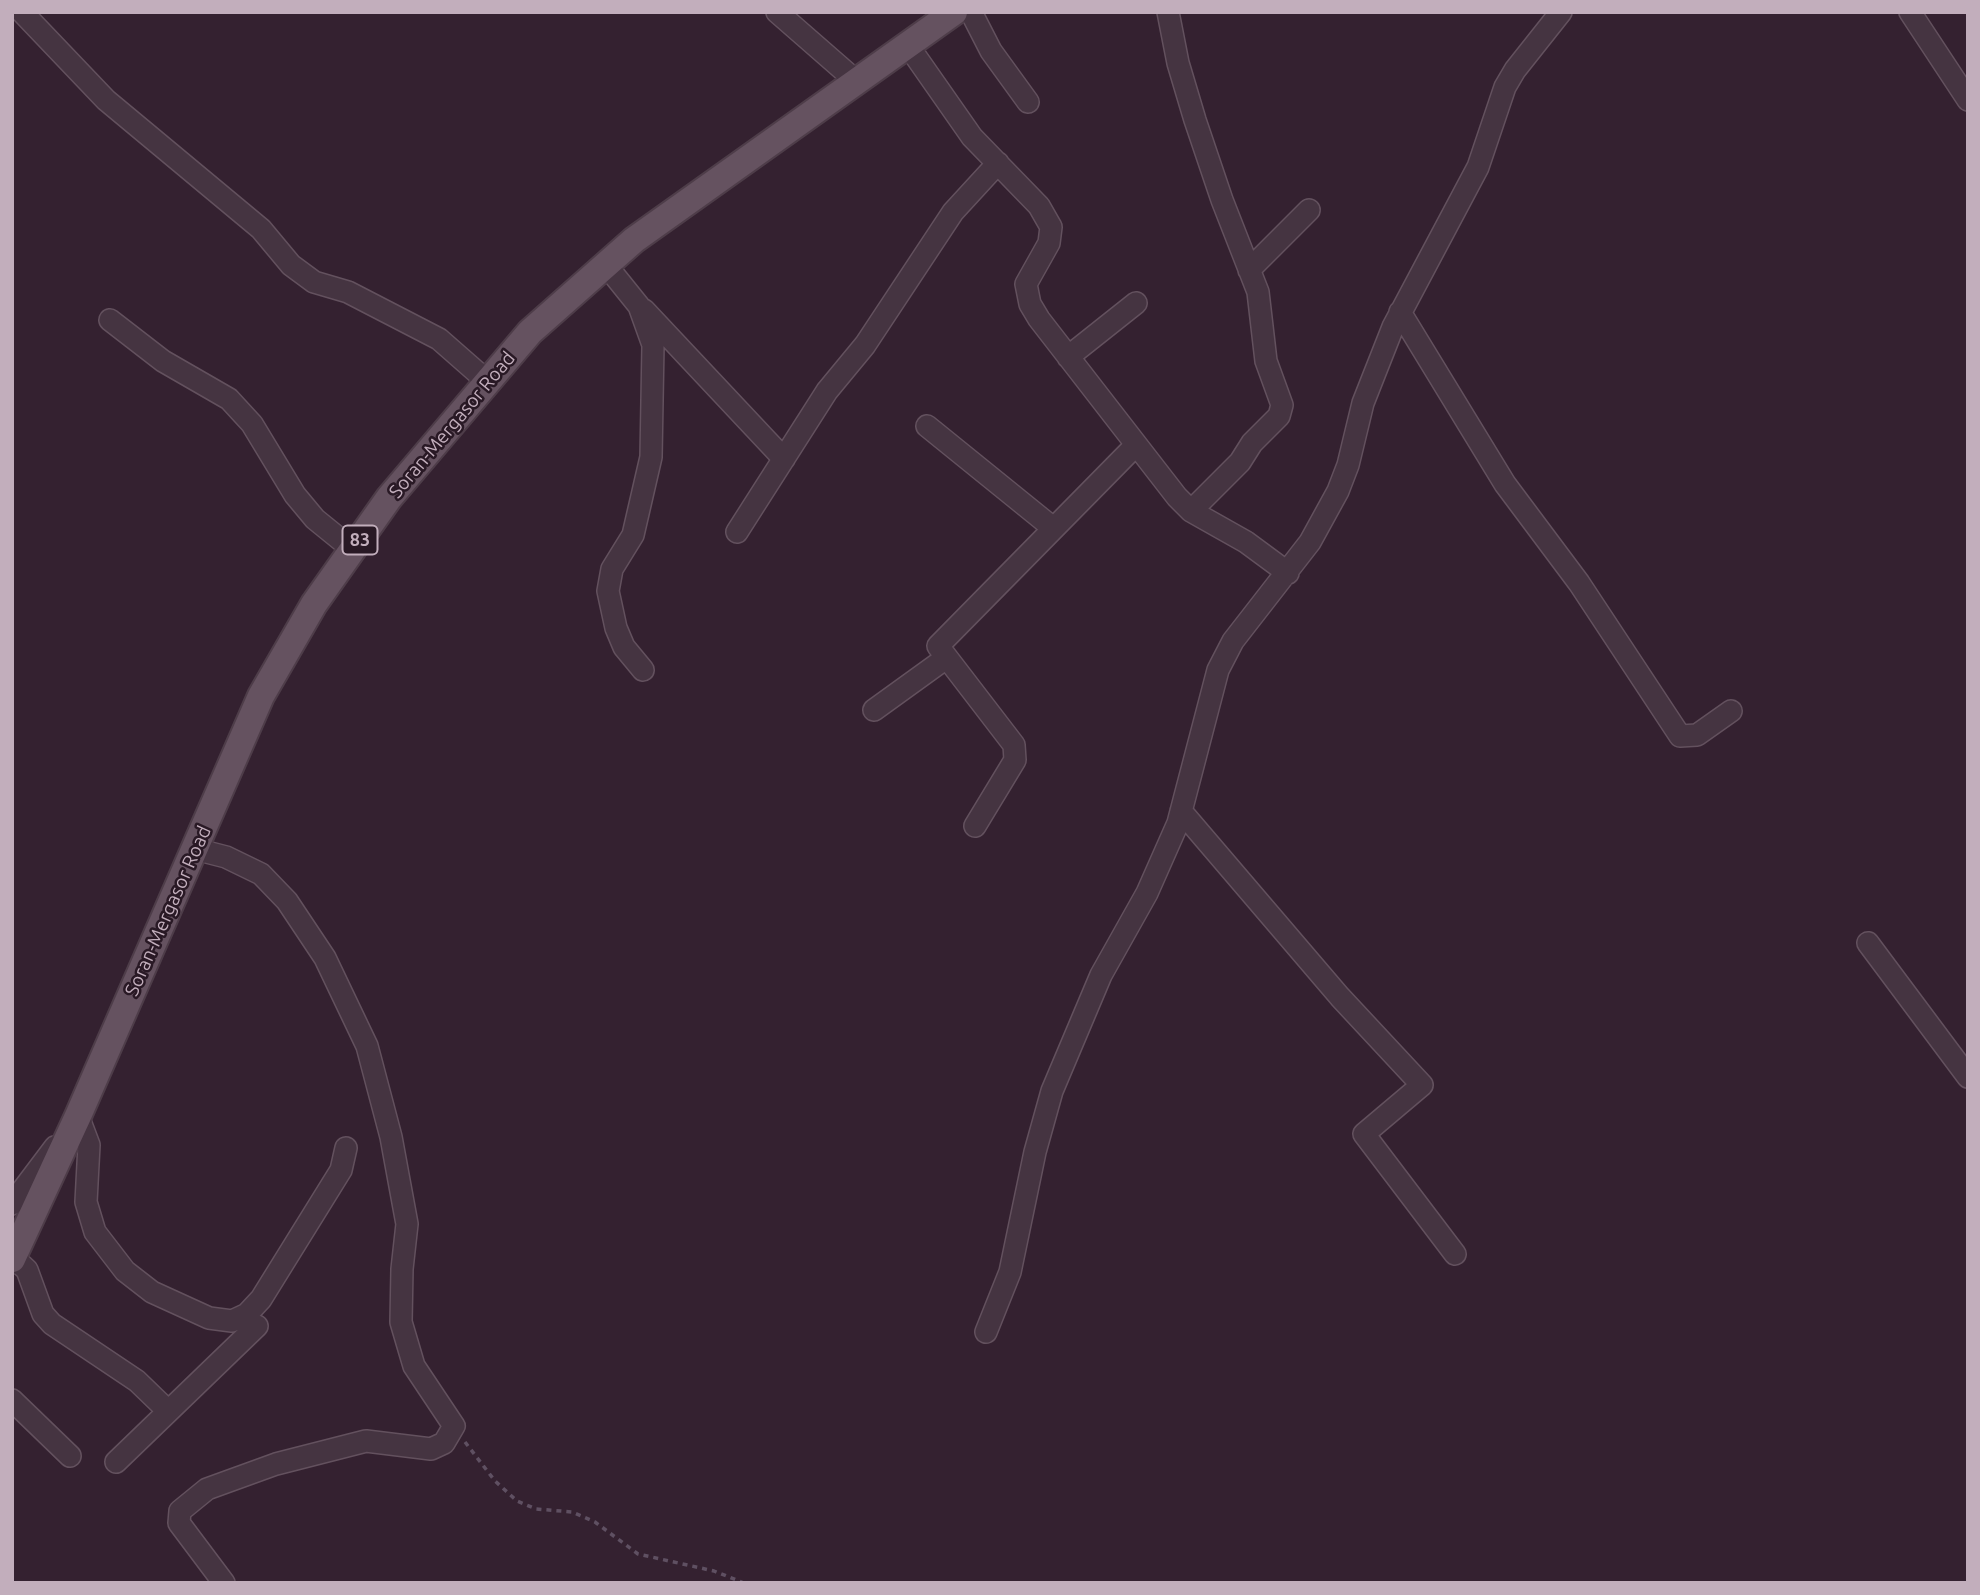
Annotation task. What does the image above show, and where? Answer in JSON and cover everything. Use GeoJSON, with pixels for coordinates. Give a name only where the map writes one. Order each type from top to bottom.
{"type":"FeatureCollection","features":[{"type":"Feature","properties":{"kind":"main road","name":"Soran-Mergasor Road"},"geometry":{"type":"LineString","coordinates":[[13,1258],[78,1116],[261,696],[314,604],[389,498],[530,332],[634,240],[954,12]]}},
{"type":"Feature","properties":{"kind":"street"},"geometry":{"type":"LineString","coordinates":[[22,12],[106,100],[261,229],[290,265],[314,282],[348,292],[439,339],[488,382]]}},
{"type":"Feature","properties":{"kind":"street"},"geometry":{"type":"LineString","coordinates":[[777,12],[856,81]]}},
{"type":"Feature","properties":{"kind":"street"},"geometry":{"type":"LineString","coordinates":[[971,12],[991,51],[1028,102]]}},
{"type":"Feature","properties":{"kind":"street"},"geometry":{"type":"LineString","coordinates":[[1168,12],[1178,63],[1195,120],[1262,314],[1266,361],[1282,405],[1279,416],[1252,443],[1240,462],[1191,511]]}},
{"type":"Feature","properties":{"kind":"street"},"geometry":{"type":"LineString","coordinates":[[986,1332],[1010,1272],[1035,1152],[1052,1091],[1101,975],[1147,893],[1181,811],[1218,670],[1233,641],[1288,573],[1338,491],[1348,465],[1363,402],[1400,312],[1478,167],[1505,87],[1515,70],[1562,12]]}},
{"type":"Feature","properties":{"kind":"street"},"geometry":{"type":"LineString","coordinates":[[1909,12],[1968,100]]}},
{"type":"Feature","properties":{"kind":"street"},"geometry":{"type":"LineString","coordinates":[[907,44],[972,136],[1039,206],[1051,227],[1049,243],[1026,284],[1030,304],[1068,357],[1191,511],[1246,542],[1288,573]]}},
{"type":"Feature","properties":{"kind":"street"},"geometry":{"type":"LineString","coordinates":[[737,532],[827,391],[865,345],[953,212],[998,163]]}},
{"type":"Feature","properties":{"kind":"street"},"geometry":{"type":"LineString","coordinates":[[1249,270],[1309,210]]}},
{"type":"Feature","properties":{"kind":"street"},"geometry":{"type":"LineString","coordinates":[[606,265],[639,306],[784,458]]}},
{"type":"Feature","properties":{"kind":"street"},"geometry":{"type":"LineString","coordinates":[[1068,357],[1136,303]]}},
{"type":"Feature","properties":{"kind":"street"},"geometry":{"type":"LineString","coordinates":[[639,306],[653,345],[651,457],[633,535],[612,569],[608,591],[624,647],[643,670]]}},
{"type":"Feature","properties":{"kind":"street"},"geometry":{"type":"LineString","coordinates":[[1400,312],[1505,484],[1580,583],[1669,723],[1680,736],[1688,738],[1697,735],[1731,711]]}},
{"type":"Feature","properties":{"kind":"street"},"geometry":{"type":"LineString","coordinates":[[110,320],[163,361],[229,399],[252,424],[295,495],[315,519],[352,550]]}},
{"type":"Feature","properties":{"kind":"street"},"geometry":{"type":"LineString","coordinates":[[927,426],[1053,528]]}},
{"type":"Feature","properties":{"kind":"street"},"geometry":{"type":"LineString","coordinates":[[975,825],[1016,760],[1014,745],[938,646],[1136,445]]}},
{"type":"Feature","properties":{"kind":"street"},"geometry":{"type":"LineString","coordinates":[[874,710],[946,658]]}},
{"type":"Feature","properties":{"kind":"street"},"geometry":{"type":"LineString","coordinates":[[1181,811],[1332,987],[1422,1085],[1364,1134],[1455,1254]]}},
{"type":"Feature","properties":{"kind":"street"},"geometry":{"type":"LineString","coordinates":[[195,849],[226,857],[261,874],[287,901],[325,958],[367,1046],[391,1137],[407,1224],[402,1269],[401,1322],[414,1366],[454,1426],[444,1443],[431,1448],[366,1441],[276,1464],[207,1489],[180,1511],[179,1522],[224,1583]]}},
{"type":"Feature","properties":{"kind":"street"},"geometry":{"type":"LineString","coordinates":[[1868,943],[1968,1077]]}},
{"type":"Feature","properties":{"kind":"street"},"geometry":{"type":"LineString","coordinates":[[12,1203],[78,1116]]}},
{"type":"Feature","properties":{"kind":"street"},"geometry":{"type":"LineString","coordinates":[[78,1116],[89,1145],[86,1202],[94,1232],[113,1256],[143,1285],[180,1307],[209,1318],[232,1321],[247,1314],[261,1299],[286,1262],[341,1170],[345,1148]]}},
{"type":"Feature","properties":{"kind":"street"},"geometry":{"type":"LineString","coordinates":[[13,1258],[27,1270],[43,1314],[52,1324],[137,1381],[168,1411]]}},
{"type":"Feature","properties":{"kind":"street"},"geometry":{"type":"LineString","coordinates":[[116,1462],[257,1326],[239,1318]]}},
{"type":"Feature","properties":{"kind":"street"},"geometry":{"type":"LineString","coordinates":[[12,1400],[70,1456]]}},
{"type":"Feature","properties":{"kind":"path"},"geometry":{"type":"LineString","coordinates":[[454,1426],[495,1481],[517,1501],[536,1509],[572,1512],[595,1522],[638,1554],[714,1571],[744,1583]]}}]}
